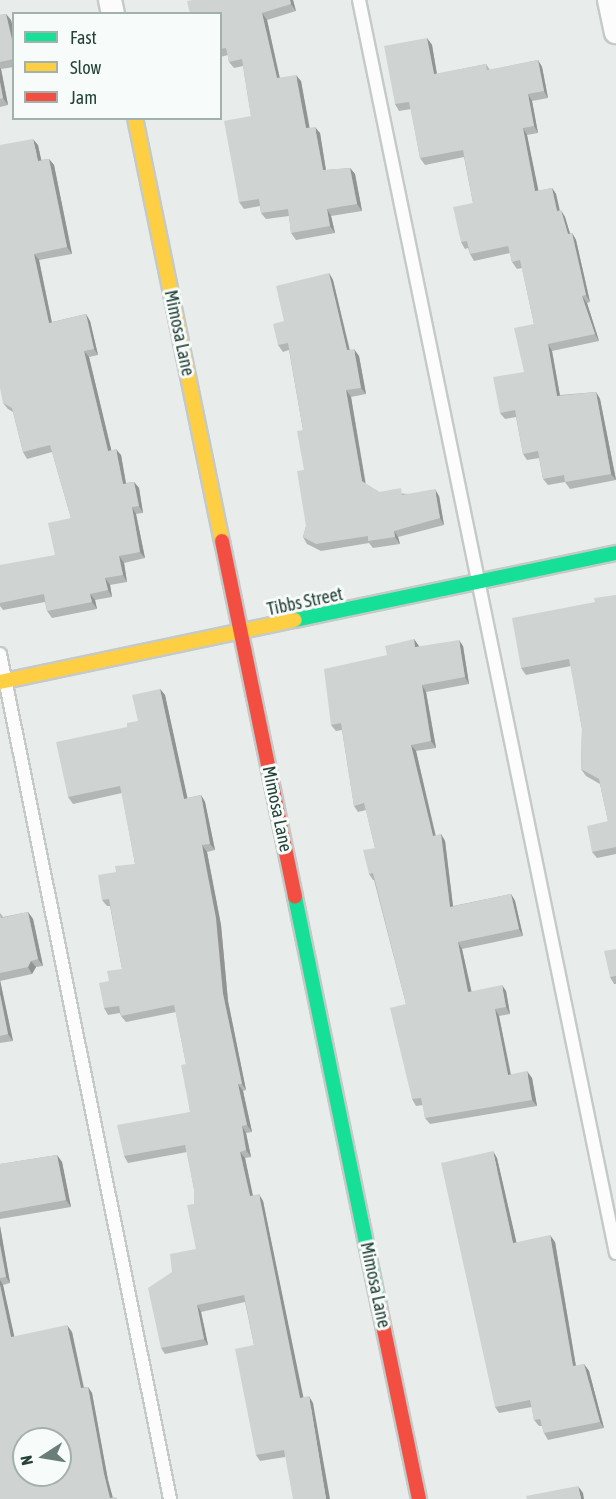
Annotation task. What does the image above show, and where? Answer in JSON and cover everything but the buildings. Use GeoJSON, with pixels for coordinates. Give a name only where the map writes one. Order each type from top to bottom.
{"type":"FeatureCollection","features":[{"type":"Feature","properties":{"kind":"street"},"geometry":{"type":"LineString","coordinates":[[609,0],[616,32]]}},
{"type":"Feature","properties":{"kind":"street","name":"Mimosa Lane"},"geometry":{"type":"LineString","coordinates":[[135,120],[419,1499]]}},
{"type":"Feature","properties":{"kind":"street","name":"Tibbs Street"},"geometry":{"type":"LineString","coordinates":[[3,681],[242,634],[616,553]]}},
{"type":"Feature","properties":{"kind":"lane"},"geometry":{"type":"LineString","coordinates":[[359,0],[616,1253]]}},
{"type":"Feature","properties":{"kind":"lane"},"geometry":{"type":"LineString","coordinates":[[0,654],[3,681],[170,1499]]}},
{"type":"Feature","properties":{"kind":"traffic: fast"},"geometry":{"type":"LineString","coordinates":[[295,620],[616,553]]}},
{"type":"Feature","properties":{"kind":"traffic: fast"},"geometry":{"type":"LineString","coordinates":[[295,897],[379,1306]]}},
{"type":"Feature","properties":{"kind":"traffic: slow"},"geometry":{"type":"LineString","coordinates":[[135,120],[222,541]]}},
{"type":"Feature","properties":{"kind":"traffic: slow"},"geometry":{"type":"LineString","coordinates":[[0,682],[295,620]]}},
{"type":"Feature","properties":{"kind":"traffic: jam"},"geometry":{"type":"LineString","coordinates":[[222,541],[295,897]]}},
{"type":"Feature","properties":{"kind":"traffic: jam"},"geometry":{"type":"LineString","coordinates":[[379,1306],[419,1499]]}}]}
